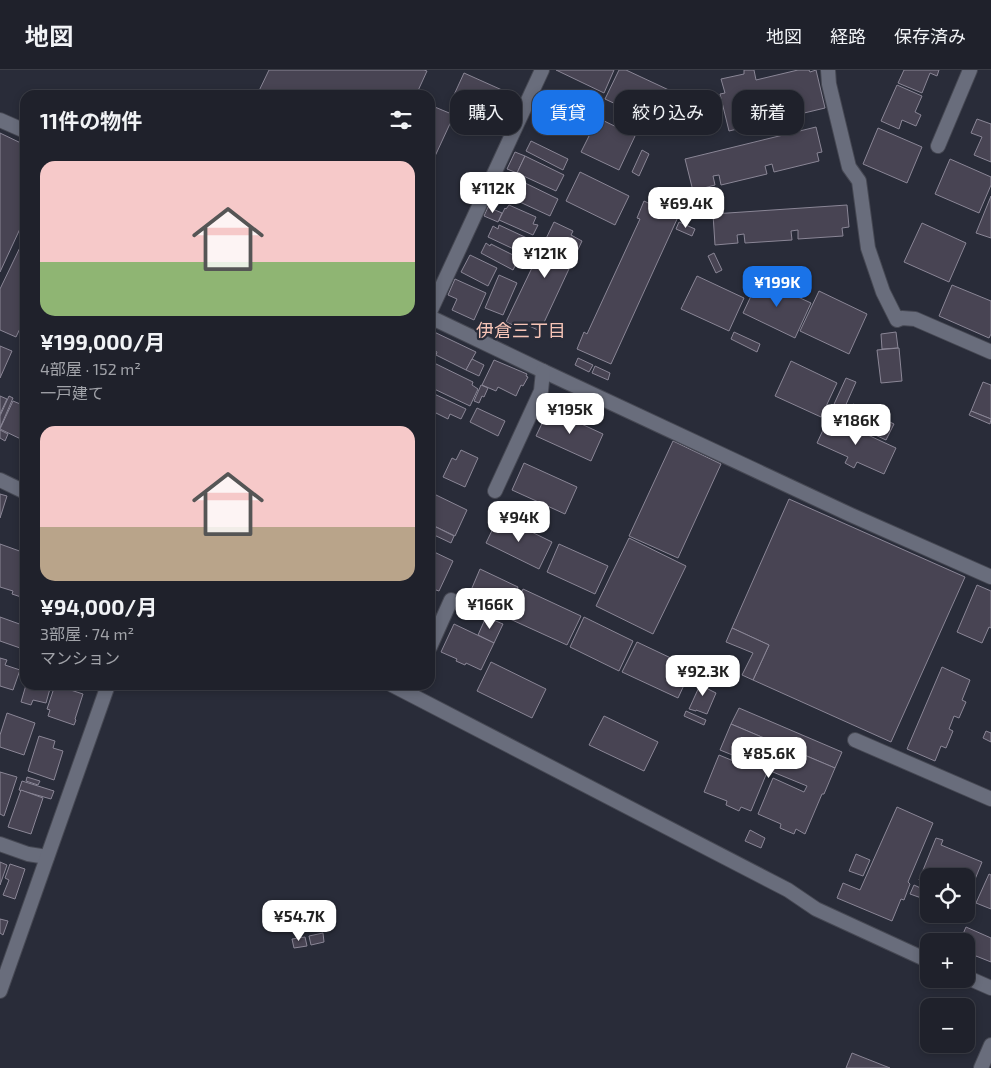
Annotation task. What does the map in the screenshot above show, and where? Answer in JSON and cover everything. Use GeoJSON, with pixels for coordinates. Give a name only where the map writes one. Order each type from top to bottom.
{"type":"FeatureCollection","features":[{"type":"Feature","properties":{"kind":"street"},"geometry":{"type":"LineString","coordinates":[[435,301],[542,70]]}},
{"type":"Feature","properties":{"kind":"street"},"geometry":{"type":"LineString","coordinates":[[828,70],[829,84],[849,166],[859,181],[868,248],[883,292],[896,320],[902,318],[915,319],[991,352]]}},
{"type":"Feature","properties":{"kind":"street"},"geometry":{"type":"LineString","coordinates":[[938,146],[970,70]]}},
{"type":"Feature","properties":{"kind":"street"},"geometry":{"type":"LineString","coordinates":[[0,120],[20,129]]}},
{"type":"Feature","properties":{"kind":"street"},"geometry":{"type":"LineString","coordinates":[[435,319],[851,515],[991,576]]}},
{"type":"Feature","properties":{"kind":"street"},"geometry":{"type":"LineString","coordinates":[[495,491],[541,391],[542,371]]}},
{"type":"Feature","properties":{"kind":"street"},"geometry":{"type":"LineString","coordinates":[[0,480],[20,490]]}},
{"type":"Feature","properties":{"kind":"street"},"geometry":{"type":"LineString","coordinates":[[435,637],[451,600]]}},
{"type":"Feature","properties":{"kind":"street"},"geometry":{"type":"LineString","coordinates":[[0,991],[106,690]]}},
{"type":"Feature","properties":{"kind":"street"},"geometry":{"type":"LineString","coordinates":[[415,690],[788,890],[816,909],[920,957]]}},
{"type":"Feature","properties":{"kind":"street"},"geometry":{"type":"LineString","coordinates":[[855,740],[991,800]]}},
{"type":"Feature","properties":{"kind":"street"},"geometry":{"type":"LineString","coordinates":[[0,844],[28,854],[47,857]]}},
{"type":"Feature","properties":{"kind":"street"},"geometry":{"type":"LineString","coordinates":[[975,982],[991,988]]}},
{"type":"Feature","properties":{"kind":"street"},"geometry":{"type":"LineString","coordinates":[[981,1068],[991,1045]]}},
{"type":"Feature","properties":{"kind":"building"},"geometry":{"type":"Polygon","coordinates":[[[269,70],[427,71],[418,90],[259,90],[269,70]]]}},
{"type":"Feature","properties":{"kind":"building"},"geometry":{"type":"Polygon","coordinates":[[[556,70],[614,70],[604,93],[604,90],[598,90],[556,70]]]}},
{"type":"Feature","properties":{"kind":"building"},"geometry":{"type":"Polygon","coordinates":[[[619,70],[626,70],[669,90],[614,90],[614,103],[605,99],[619,70]]]}},
{"type":"Feature","properties":{"kind":"building"},"geometry":{"type":"Polygon","coordinates":[[[744,70],[754,70],[756,80],[798,70],[809,70],[810,72],[816,70],[825,108],[804,113],[804,90],[732,90],[732,130],[729,131],[722,102],[722,94],[725,93],[721,79],[744,74],[744,70]]]}},
{"type":"Feature","properties":{"kind":"building"},"geometry":{"type":"Polygon","coordinates":[[[904,70],[939,70],[937,76],[930,73],[922,93],[898,83],[904,70]]]}},
{"type":"Feature","properties":{"kind":"building"},"geometry":{"type":"Polygon","coordinates":[[[464,73],[502,90],[456,90],[464,73]]]}},
{"type":"Feature","properties":{"kind":"building"},"geometry":{"type":"Polygon","coordinates":[[[897,85],[922,96],[915,112],[921,115],[916,126],[902,120],[899,129],[881,121],[897,85]]]}},
{"type":"Feature","properties":{"kind":"building"},"geometry":{"type":"Polygon","coordinates":[[[435,107],[450,113],[450,124],[435,156],[435,107]]]}},
{"type":"Feature","properties":{"kind":"building"},"geometry":{"type":"Polygon","coordinates":[[[977,119],[991,124],[991,162],[974,155],[982,137],[971,133],[977,119]]]}},
{"type":"Feature","properties":{"kind":"building"},"geometry":{"type":"Polygon","coordinates":[[[604,121],[614,126],[614,135],[635,136],[619,170],[581,152],[590,135],[604,135],[604,121]]]}},
{"type":"Feature","properties":{"kind":"building"},"geometry":{"type":"Polygon","coordinates":[[[816,127],[822,152],[817,153],[819,161],[774,172],[772,164],[765,166],[767,174],[721,185],[719,175],[713,176],[715,185],[693,191],[685,159],[783,135],[804,135],[804,130],[816,127]]]}},
{"type":"Feature","properties":{"kind":"building"},"geometry":{"type":"Polygon","coordinates":[[[878,128],[922,147],[907,183],[863,164],[878,128]]]}},
{"type":"Feature","properties":{"kind":"building"},"geometry":{"type":"Polygon","coordinates":[[[0,133],[20,143],[20,229],[0,272],[0,133]]]}},
{"type":"Feature","properties":{"kind":"building"},"geometry":{"type":"Polygon","coordinates":[[[531,141],[568,159],[563,170],[526,151],[531,141]]]}},
{"type":"Feature","properties":{"kind":"building"},"geometry":{"type":"Polygon","coordinates":[[[642,150],[649,154],[639,176],[632,172],[642,150]]]}},
{"type":"Feature","properties":{"kind":"building"},"geometry":{"type":"Polygon","coordinates":[[[515,152],[525,156],[517,173],[507,169],[515,152]]]}},
{"type":"Feature","properties":{"kind":"building"},"geometry":{"type":"Polygon","coordinates":[[[525,156],[564,175],[556,191],[517,173],[525,156]]]}},
{"type":"Feature","properties":{"kind":"building"},"geometry":{"type":"Polygon","coordinates":[[[950,159],[991,177],[991,185],[979,213],[935,194],[950,159]]]}},
{"type":"Feature","properties":{"kind":"building"},"geometry":{"type":"Polygon","coordinates":[[[580,172],[629,196],[615,225],[566,201],[580,172]]]}},
{"type":"Feature","properties":{"kind":"building"},"geometry":{"type":"Polygon","coordinates":[[[523,182],[558,199],[550,216],[509,197],[515,183],[521,186],[523,182]]]}},
{"type":"Feature","properties":{"kind":"building"},"geometry":{"type":"Polygon","coordinates":[[[991,196],[991,238],[976,233],[991,196]]]}},
{"type":"Feature","properties":{"kind":"building"},"geometry":{"type":"Polygon","coordinates":[[[644,201],[678,217],[611,364],[577,349],[584,332],[587,334],[640,219],[637,218],[644,201]]]}},
{"type":"Feature","properties":{"kind":"building"},"geometry":{"type":"Polygon","coordinates":[[[509,205],[536,217],[533,224],[538,225],[533,235],[499,220],[505,208],[509,205]]]}},
{"type":"Feature","properties":{"kind":"building"},"geometry":{"type":"Polygon","coordinates":[[[847,205],[849,227],[842,228],[843,236],[798,239],[798,230],[791,231],[792,240],[745,243],[744,234],[737,235],[738,243],[715,245],[713,214],[847,205]]]}},
{"type":"Feature","properties":{"kind":"building"},"geometry":{"type":"Polygon","coordinates":[[[488,207],[502,213],[498,222],[484,216],[488,207]]]}},
{"type":"Feature","properties":{"kind":"building"},"geometry":{"type":"Polygon","coordinates":[[[554,222],[573,231],[571,235],[582,241],[540,331],[527,325],[524,330],[506,322],[554,222]]]}},
{"type":"Feature","properties":{"kind":"building"},"geometry":{"type":"Polygon","coordinates":[[[679,222],[695,229],[692,236],[676,229],[679,222]]]}},
{"type":"Feature","properties":{"kind":"building"},"geometry":{"type":"Polygon","coordinates":[[[922,223],[966,243],[949,282],[904,262],[922,223]]]}},
{"type":"Feature","properties":{"kind":"building"},"geometry":{"type":"Polygon","coordinates":[[[499,225],[527,238],[520,252],[488,237],[493,226],[498,229],[499,225]]]}},
{"type":"Feature","properties":{"kind":"building"},"geometry":{"type":"Polygon","coordinates":[[[486,243],[519,258],[513,270],[481,253],[486,243]]]}},
{"type":"Feature","properties":{"kind":"building"},"geometry":{"type":"Polygon","coordinates":[[[20,247],[20,329],[16,337],[0,330],[0,289],[20,247]]]}},
{"type":"Feature","properties":{"kind":"building"},"geometry":{"type":"Polygon","coordinates":[[[714,253],[722,270],[716,273],[708,256],[714,253]]]}},
{"type":"Feature","properties":{"kind":"building"},"geometry":{"type":"Polygon","coordinates":[[[470,255],[497,268],[488,286],[461,272],[470,255]]]}},
{"type":"Feature","properties":{"kind":"building"},"geometry":{"type":"Polygon","coordinates":[[[499,275],[517,283],[503,315],[485,308],[499,275]]]}},
{"type":"Feature","properties":{"kind":"building"},"geometry":{"type":"Polygon","coordinates":[[[697,276],[744,298],[729,331],[681,309],[697,276]]]}},
{"type":"Feature","properties":{"kind":"building"},"geometry":{"type":"Polygon","coordinates":[[[455,279],[486,293],[474,320],[452,310],[457,299],[448,295],[455,279]]]}},
{"type":"Feature","properties":{"kind":"building"},"geometry":{"type":"Polygon","coordinates":[[[759,279],[811,303],[795,338],[743,313],[759,279]]]}},
{"type":"Feature","properties":{"kind":"building"},"geometry":{"type":"Polygon","coordinates":[[[952,285],[991,301],[991,334],[989,338],[939,316],[952,285]]]}},
{"type":"Feature","properties":{"kind":"building"},"geometry":{"type":"Polygon","coordinates":[[[819,291],[867,314],[849,354],[800,331],[819,291]]]}},
{"type":"Feature","properties":{"kind":"building"},"geometry":{"type":"Polygon","coordinates":[[[435,332],[476,352],[466,370],[436,355],[437,352],[435,351],[435,332]]]}},
{"type":"Feature","properties":{"kind":"building"},"geometry":{"type":"Polygon","coordinates":[[[734,332],[760,344],[757,352],[731,339],[734,332]]]}},
{"type":"Feature","properties":{"kind":"building"},"geometry":{"type":"Polygon","coordinates":[[[896,332],[898,348],[882,349],[881,334],[896,332]]]}},
{"type":"Feature","properties":{"kind":"building"},"geometry":{"type":"Polygon","coordinates":[[[0,346],[12,351],[0,378],[0,346]]]}},
{"type":"Feature","properties":{"kind":"building"},"geometry":{"type":"Polygon","coordinates":[[[899,348],[902,381],[881,383],[877,350],[899,348]]]}},
{"type":"Feature","properties":{"kind":"building"},"geometry":{"type":"Polygon","coordinates":[[[578,358],[593,365],[589,372],[575,365],[578,358]]]}},
{"type":"Feature","properties":{"kind":"building"},"geometry":{"type":"Polygon","coordinates":[[[472,359],[484,365],[479,376],[466,370],[472,359]]]}},
{"type":"Feature","properties":{"kind":"building"},"geometry":{"type":"Polygon","coordinates":[[[494,360],[527,374],[526,376],[528,377],[523,386],[521,385],[516,396],[498,387],[496,391],[482,385],[494,360]]]}},
{"type":"Feature","properties":{"kind":"building"},"geometry":{"type":"Polygon","coordinates":[[[791,361],[837,383],[821,417],[775,396],[791,361]]]}},
{"type":"Feature","properties":{"kind":"building"},"geometry":{"type":"Polygon","coordinates":[[[435,363],[473,382],[472,385],[478,389],[470,406],[435,389],[435,363]]]}},
{"type":"Feature","properties":{"kind":"building"},"geometry":{"type":"Polygon","coordinates":[[[595,366],[610,373],[608,380],[592,373],[595,366]]]}},
{"type":"Feature","properties":{"kind":"building"},"geometry":{"type":"Polygon","coordinates":[[[846,378],[856,382],[840,418],[830,413],[846,378]]]}},
{"type":"Feature","properties":{"kind":"building"},"geometry":{"type":"Polygon","coordinates":[[[983,382],[991,385],[991,419],[971,411],[983,382]]]}},
{"type":"Feature","properties":{"kind":"building"},"geometry":{"type":"Polygon","coordinates":[[[481,385],[488,388],[479,403],[474,401],[481,385]]]}},
{"type":"Feature","properties":{"kind":"building"},"geometry":{"type":"Polygon","coordinates":[[[435,394],[466,409],[461,419],[450,414],[448,419],[435,412],[435,394]]]}},
{"type":"Feature","properties":{"kind":"building"},"geometry":{"type":"Polygon","coordinates":[[[0,396],[7,399],[0,414],[0,396]]]}},
{"type":"Feature","properties":{"kind":"building"},"geometry":{"type":"Polygon","coordinates":[[[9,396],[13,398],[0,428],[0,416],[9,396]]]}},
{"type":"Feature","properties":{"kind":"building"},"geometry":{"type":"Polygon","coordinates":[[[13,401],[20,404],[20,439],[0,429],[13,401]]]}},
{"type":"Feature","properties":{"kind":"building"},"geometry":{"type":"Polygon","coordinates":[[[853,404],[894,424],[886,440],[845,421],[853,404]]]}},
{"type":"Feature","properties":{"kind":"building"},"geometry":{"type":"Polygon","coordinates":[[[477,408],[505,421],[498,436],[470,422],[477,408]]]}},
{"type":"Feature","properties":{"kind":"building"},"geometry":{"type":"Polygon","coordinates":[[[549,409],[603,434],[591,461],[536,436],[549,409]]]}},
{"type":"Feature","properties":{"kind":"building"},"geometry":{"type":"Polygon","coordinates":[[[971,411],[991,419],[990,424],[969,415],[971,411]]]}},
{"type":"Feature","properties":{"kind":"building"},"geometry":{"type":"Polygon","coordinates":[[[829,417],[896,448],[884,474],[857,462],[854,468],[845,463],[848,457],[817,443],[829,417]]]}},
{"type":"Feature","properties":{"kind":"building"},"geometry":{"type":"Polygon","coordinates":[[[0,430],[8,434],[5,441],[0,438],[0,430]]]}},
{"type":"Feature","properties":{"kind":"building"},"geometry":{"type":"Polygon","coordinates":[[[673,441],[721,464],[678,558],[629,536],[673,441]]]}},
{"type":"Feature","properties":{"kind":"building"},"geometry":{"type":"Polygon","coordinates":[[[461,450],[478,458],[465,487],[443,477],[452,458],[456,460],[461,450]]]}},
{"type":"Feature","properties":{"kind":"building"},"geometry":{"type":"Polygon","coordinates":[[[524,463],[577,487],[565,514],[512,490],[524,463]]]}},
{"type":"Feature","properties":{"kind":"building"},"geometry":{"type":"Polygon","coordinates":[[[0,494],[7,496],[0,518],[0,494]]]}},
{"type":"Feature","properties":{"kind":"building"},"geometry":{"type":"Polygon","coordinates":[[[435,494],[467,510],[455,536],[435,526],[435,494]]]}},
{"type":"Feature","properties":{"kind":"building"},"geometry":{"type":"Polygon","coordinates":[[[789,499],[965,577],[891,742],[753,680],[769,645],[732,628],[789,499]]]}},
{"type":"Feature","properties":{"kind":"building"},"geometry":{"type":"Polygon","coordinates":[[[499,516],[552,542],[539,569],[486,543],[499,516]]]}},
{"type":"Feature","properties":{"kind":"building"},"geometry":{"type":"Polygon","coordinates":[[[436,527],[454,536],[451,543],[435,535],[436,527]]]}},
{"type":"Feature","properties":{"kind":"building"},"geometry":{"type":"Polygon","coordinates":[[[629,538],[686,566],[653,634],[596,606],[629,538]]]}},
{"type":"Feature","properties":{"kind":"building"},"geometry":{"type":"Polygon","coordinates":[[[0,544],[20,551],[20,597],[12,594],[13,591],[0,587],[0,544]]]}},
{"type":"Feature","properties":{"kind":"building"},"geometry":{"type":"Polygon","coordinates":[[[559,544],[608,566],[595,594],[547,572],[559,544]]]}},
{"type":"Feature","properties":{"kind":"building"},"geometry":{"type":"Polygon","coordinates":[[[435,552],[453,561],[439,591],[435,590],[435,552]]]}},
{"type":"Feature","properties":{"kind":"building"},"geometry":{"type":"Polygon","coordinates":[[[480,569],[518,587],[505,616],[491,610],[493,605],[469,595],[480,569]]]}},
{"type":"Feature","properties":{"kind":"building"},"geometry":{"type":"Polygon","coordinates":[[[977,585],[991,591],[991,628],[989,627],[982,643],[957,632],[977,585]]]}},
{"type":"Feature","properties":{"kind":"building"},"geometry":{"type":"Polygon","coordinates":[[[523,589],[581,616],[567,645],[510,619],[523,589]]]}},
{"type":"Feature","properties":{"kind":"building"},"geometry":{"type":"Polygon","coordinates":[[[0,617],[20,624],[20,648],[0,641],[0,617]]]}},
{"type":"Feature","properties":{"kind":"building"},"geometry":{"type":"Polygon","coordinates":[[[486,617],[503,624],[494,643],[478,635],[486,617]]]}},
{"type":"Feature","properties":{"kind":"building"},"geometry":{"type":"Polygon","coordinates":[[[584,617],[633,641],[619,671],[570,647],[584,617]]]}},
{"type":"Feature","properties":{"kind":"building"},"geometry":{"type":"Polygon","coordinates":[[[454,624],[494,643],[481,670],[466,663],[465,665],[456,661],[457,659],[441,652],[454,624]]]}},
{"type":"Feature","properties":{"kind":"building"},"geometry":{"type":"Polygon","coordinates":[[[732,628],[769,645],[753,680],[742,675],[753,653],[726,642],[732,628]]]}},
{"type":"Feature","properties":{"kind":"building"},"geometry":{"type":"Polygon","coordinates":[[[637,642],[692,668],[678,698],[622,672],[637,642]]]}},
{"type":"Feature","properties":{"kind":"building"},"geometry":{"type":"Polygon","coordinates":[[[0,658],[7,660],[5,665],[20,670],[13,690],[0,686],[0,658]]]}},
{"type":"Feature","properties":{"kind":"building"},"geometry":{"type":"Polygon","coordinates":[[[491,662],[546,689],[532,718],[477,691],[491,662]]]}},
{"type":"Feature","properties":{"kind":"building"},"geometry":{"type":"Polygon","coordinates":[[[942,667],[970,680],[962,700],[966,702],[959,718],[954,716],[949,729],[953,731],[946,748],[941,746],[935,761],[907,749],[942,667]]]}},
{"type":"Feature","properties":{"kind":"building"},"geometry":{"type":"Polygon","coordinates":[[[705,674],[711,676],[706,688],[716,693],[707,714],[689,709],[705,674]]]}},
{"type":"Feature","properties":{"kind":"building"},"geometry":{"type":"Polygon","coordinates":[[[25,690],[50,690],[46,703],[33,700],[31,705],[21,702],[25,690]]]}},
{"type":"Feature","properties":{"kind":"building"},"geometry":{"type":"Polygon","coordinates":[[[53,690],[71,690],[83,694],[74,725],[48,716],[50,710],[47,709],[53,690]]]}},
{"type":"Feature","properties":{"kind":"building"},"geometry":{"type":"Polygon","coordinates":[[[739,708],[842,752],[835,768],[731,724],[739,708]]]}},
{"type":"Feature","properties":{"kind":"building"},"geometry":{"type":"Polygon","coordinates":[[[686,711],[706,720],[704,725],[684,716],[686,711]]]}},
{"type":"Feature","properties":{"kind":"building"},"geometry":{"type":"Polygon","coordinates":[[[7,713],[35,723],[24,755],[0,747],[0,735],[7,713]]]}},
{"type":"Feature","properties":{"kind":"building"},"geometry":{"type":"Polygon","coordinates":[[[604,716],[658,742],[644,771],[589,745],[604,716]]]}},
{"type":"Feature","properties":{"kind":"building"},"geometry":{"type":"Polygon","coordinates":[[[731,724],[835,768],[805,834],[796,829],[794,834],[780,828],[781,824],[758,814],[773,778],[804,792],[807,786],[768,770],[751,811],[741,807],[739,811],[726,805],[727,801],[704,792],[719,755],[748,767],[750,762],[720,750],[731,724]]]}},
{"type":"Feature","properties":{"kind":"building"},"geometry":{"type":"Polygon","coordinates":[[[986,731],[991,733],[991,742],[983,738],[986,731]]]}},
{"type":"Feature","properties":{"kind":"building"},"geometry":{"type":"Polygon","coordinates":[[[39,736],[55,741],[53,748],[63,751],[54,780],[28,771],[39,736]]]}},
{"type":"Feature","properties":{"kind":"building"},"geometry":{"type":"Polygon","coordinates":[[[0,772],[17,777],[4,816],[0,814],[0,772]]]}},
{"type":"Feature","properties":{"kind":"building"},"geometry":{"type":"Polygon","coordinates":[[[27,777],[40,781],[38,785],[26,781],[27,777]]]}},
{"type":"Feature","properties":{"kind":"building"},"geometry":{"type":"Polygon","coordinates":[[[22,781],[54,791],[51,799],[19,790],[22,781]]]}},
{"type":"Feature","properties":{"kind":"building"},"geometry":{"type":"Polygon","coordinates":[[[21,790],[43,798],[31,834],[8,827],[21,790]]]}},
{"type":"Feature","properties":{"kind":"building"},"geometry":{"type":"Polygon","coordinates":[[[897,807],[933,823],[908,882],[910,884],[904,900],[901,899],[892,921],[837,898],[843,883],[860,890],[897,807]]]}},
{"type":"Feature","properties":{"kind":"building"},"geometry":{"type":"Polygon","coordinates":[[[750,830],[765,838],[761,848],[745,841],[750,830]]]}},
{"type":"Feature","properties":{"kind":"building"},"geometry":{"type":"Polygon","coordinates":[[[936,838],[943,840],[941,845],[982,862],[975,879],[975,868],[924,868],[936,838]]]}},
{"type":"Feature","properties":{"kind":"building"},"geometry":{"type":"Polygon","coordinates":[[[856,854],[870,860],[863,876],[849,871],[856,854]]]}},
{"type":"Feature","properties":{"kind":"building"},"geometry":{"type":"Polygon","coordinates":[[[0,862],[7,865],[0,885],[0,862]]]}},
{"type":"Feature","properties":{"kind":"building"},"geometry":{"type":"Polygon","coordinates":[[[10,864],[25,869],[15,899],[3,895],[9,880],[5,878],[10,864]]]}},
{"type":"Feature","properties":{"kind":"building"},"geometry":{"type":"Polygon","coordinates":[[[989,874],[991,875],[991,909],[976,903],[989,874]]]}},
{"type":"Feature","properties":{"kind":"building"},"geometry":{"type":"Polygon","coordinates":[[[914,885],[920,888],[920,898],[910,894],[914,885]]]}},
{"type":"Feature","properties":{"kind":"building"},"geometry":{"type":"Polygon","coordinates":[[[0,919],[8,921],[3,935],[0,933],[0,919]]]}},
{"type":"Feature","properties":{"kind":"building"},"geometry":{"type":"Polygon","coordinates":[[[966,927],[991,938],[991,962],[975,956],[975,933],[963,933],[966,927]]]}},
{"type":"Feature","properties":{"kind":"building"},"geometry":{"type":"Polygon","coordinates":[[[323,933],[324,942],[311,945],[309,936],[323,933]]]}},
{"type":"Feature","properties":{"kind":"building"},"geometry":{"type":"Polygon","coordinates":[[[305,937],[307,946],[294,948],[292,939],[305,937]]]}},
{"type":"Feature","properties":{"kind":"building"},"geometry":{"type":"Polygon","coordinates":[[[852,1053],[890,1068],[846,1068],[852,1053]]]}},
{"type":"Feature","properties":{"kind":"district","name":"伊倉三丁目"},"geometry":{"type":"Point","coordinates":[521,331]}}]}
